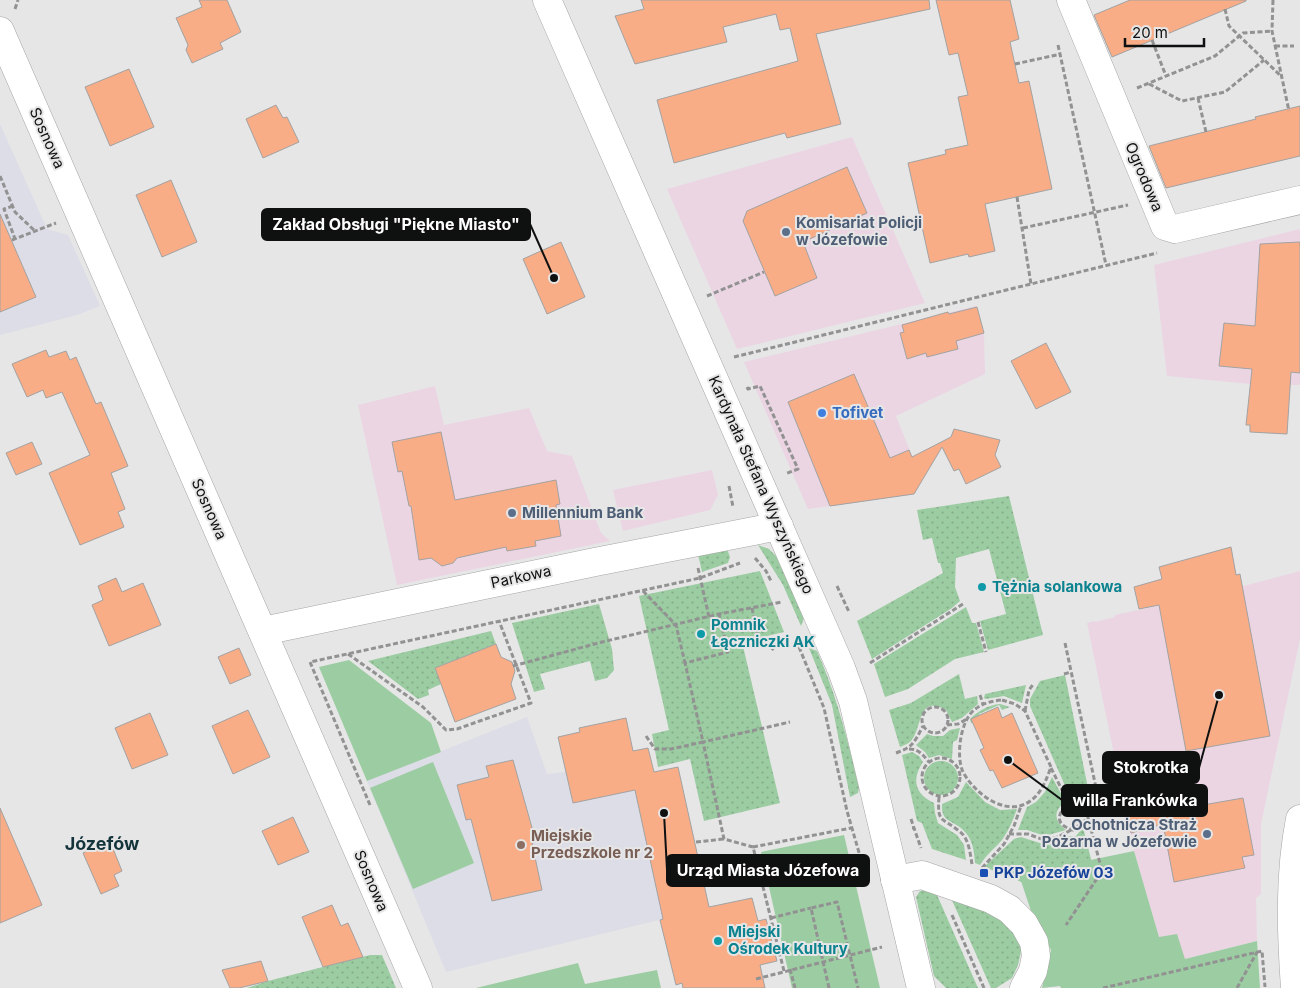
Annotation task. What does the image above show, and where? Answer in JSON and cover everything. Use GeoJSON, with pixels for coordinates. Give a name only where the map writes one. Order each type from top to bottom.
{"type":"FeatureCollection","features":[{"type":"Feature","properties":{"kind":"street","name":"Kardynała Stefana Wyszyńskiego"},"geometry":{"type":"LineString","coordinates":[[547,0],[825,630],[853,701],[921,988]]}},
{"type":"Feature","properties":{"kind":"street","name":"Ogrodowa"},"geometry":{"type":"LineString","coordinates":[[1071,0],[1165,226],[1175,229],[1300,200]]}},
{"type":"Feature","properties":{"kind":"street","name":"Sosnowa"},"geometry":{"type":"LineString","coordinates":[[0,31],[418,988]]}},
{"type":"Feature","properties":{"kind":"street","name":"Parkowa"},"geometry":{"type":"LineString","coordinates":[[263,632],[557,570],[779,526]]}},
{"type":"Feature","properties":{"kind":"street"},"geometry":{"type":"LineString","coordinates":[[1295,988],[1292,944],[1292,884],[1300,819]]}},
{"type":"Feature","properties":{"kind":"street"},"geometry":{"type":"LineString","coordinates":[[895,880],[922,875],[991,900],[1009,909],[1024,924],[1034,942],[1036,956],[1033,971],[1024,988]]}},
{"type":"Feature","properties":{"kind":"path"},"geometry":{"type":"LineString","coordinates":[[1273,0],[1272,31],[1289,111]]}},
{"type":"Feature","properties":{"kind":"path"},"geometry":{"type":"LineString","coordinates":[[1225,9],[1229,26],[1282,77]]}},
{"type":"Feature","properties":{"kind":"path"},"geometry":{"type":"LineString","coordinates":[[1134,90],[1214,56],[1243,33],[1272,31]]}},
{"type":"Feature","properties":{"kind":"path"},"geometry":{"type":"LineString","coordinates":[[1056,36],[1106,265]]}},
{"type":"Feature","properties":{"kind":"path"},"geometry":{"type":"LineString","coordinates":[[1152,40],[1166,76]]}},
{"type":"Feature","properties":{"kind":"path"},"geometry":{"type":"LineString","coordinates":[[1275,46],[1294,46]]}},
{"type":"Feature","properties":{"kind":"path"},"geometry":{"type":"LineString","coordinates":[[1015,64],[1067,53]]}},
{"type":"Feature","properties":{"kind":"path"},"geometry":{"type":"LineString","coordinates":[[1149,83],[1182,101],[1198,98],[1225,92],[1264,60]]}},
{"type":"Feature","properties":{"kind":"path"},"geometry":{"type":"LineString","coordinates":[[1198,98],[1206,132]]}},
{"type":"Feature","properties":{"kind":"path"},"geometry":{"type":"LineString","coordinates":[[0,176],[15,212],[35,231]]}},
{"type":"Feature","properties":{"kind":"path"},"geometry":{"type":"LineString","coordinates":[[1018,197],[1031,284]]}},
{"type":"Feature","properties":{"kind":"path"},"geometry":{"type":"LineString","coordinates":[[1023,228],[1135,204]]}},
{"type":"Feature","properties":{"kind":"path"},"geometry":{"type":"LineString","coordinates":[[13,206],[4,210],[14,239],[57,223]]}},
{"type":"Feature","properties":{"kind":"path"},"geometry":{"type":"LineString","coordinates":[[733,357],[1164,251]]}},
{"type":"Feature","properties":{"kind":"path"},"geometry":{"type":"LineString","coordinates":[[707,296],[764,272]]}},
{"type":"Feature","properties":{"kind":"path"},"geometry":{"type":"LineString","coordinates":[[744,381],[748,389],[760,386],[798,468],[784,475]]}},
{"type":"Feature","properties":{"kind":"path"},"geometry":{"type":"LineString","coordinates":[[692,543],[709,616]]}},
{"type":"Feature","properties":{"kind":"path"},"geometry":{"type":"LineString","coordinates":[[750,553],[766,571],[774,587]]}},
{"type":"Feature","properties":{"kind":"path"},"geometry":{"type":"LineString","coordinates":[[372,809],[310,662],[700,578],[746,561]]}},
{"type":"Feature","properties":{"kind":"path"},"geometry":{"type":"LineString","coordinates":[[642,590],[676,625],[724,839]]}},
{"type":"Feature","properties":{"kind":"path"},"geometry":{"type":"LineString","coordinates":[[778,594],[785,610]]}},
{"type":"Feature","properties":{"kind":"path"},"geometry":{"type":"LineString","coordinates":[[515,665],[709,616],[782,602]]}},
{"type":"Feature","properties":{"kind":"path"},"geometry":{"type":"LineString","coordinates":[[870,662],[963,604]]}},
{"type":"Feature","properties":{"kind":"path"},"geometry":{"type":"LineString","coordinates":[[752,608],[758,637],[774,650]]}},
{"type":"Feature","properties":{"kind":"path"},"geometry":{"type":"LineString","coordinates":[[685,663],[728,652],[719,614]]}},
{"type":"Feature","properties":{"kind":"path"},"geometry":{"type":"LineString","coordinates":[[348,654],[423,707],[446,730],[457,730],[531,703],[515,665],[500,621]]}},
{"type":"Feature","properties":{"kind":"path"},"geometry":{"type":"LineString","coordinates":[[978,622],[986,652]]}},
{"type":"Feature","properties":{"kind":"path"},"geometry":{"type":"LineString","coordinates":[[797,641],[824,708],[851,828],[860,858]]}},
{"type":"Feature","properties":{"kind":"path"},"geometry":{"type":"LineString","coordinates":[[1065,643],[1101,811]]}},
{"type":"Feature","properties":{"kind":"path"},"geometry":{"type":"LineString","coordinates":[[1064,674],[1071,672]]}},
{"type":"Feature","properties":{"kind":"path"},"geometry":{"type":"LineString","coordinates":[[1025,711],[1029,690],[1034,683]]}},
{"type":"Feature","properties":{"kind":"path"},"geometry":{"type":"LineString","coordinates":[[980,696],[983,705]]}},
{"type":"Feature","properties":{"kind":"path"},"geometry":{"type":"LineString","coordinates":[[1051,767],[1042,789],[1031,801],[1021,806],[998,805],[973,786],[959,765],[945,758],[938,758],[929,762],[923,768],[922,781],[928,792],[939,797],[952,794],[960,783],[959,765],[959,749],[968,719],[971,713],[988,701],[1002,700],[1015,704],[1025,711],[1062,790],[1087,816],[1102,871],[1066,925]]}},
{"type":"Feature","properties":{"kind":"path"},"geometry":{"type":"LineString","coordinates":[[909,749],[923,726],[923,714],[934,707],[945,712],[947,725],[942,732],[929,732],[923,726]]}},
{"type":"Feature","properties":{"kind":"path"},"geometry":{"type":"LineString","coordinates":[[947,725],[958,724],[968,719]]}},
{"type":"Feature","properties":{"kind":"path"},"geometry":{"type":"LineString","coordinates":[[646,736],[655,749],[671,749],[790,722]]}},
{"type":"Feature","properties":{"kind":"path"},"geometry":{"type":"LineString","coordinates":[[896,754],[909,749],[915,749],[922,753],[929,762]]}},
{"type":"Feature","properties":{"kind":"path"},"geometry":{"type":"LineString","coordinates":[[939,797],[938,811],[941,820],[960,831],[967,840],[973,871]]}},
{"type":"Feature","properties":{"kind":"path"},"geometry":{"type":"LineString","coordinates":[[1071,830],[1066,828],[1060,821],[1059,815],[1064,807],[1072,801]]}},
{"type":"Feature","properties":{"kind":"path"},"geometry":{"type":"LineString","coordinates":[[979,873],[990,857],[1004,844],[1021,806]]}},
{"type":"Feature","properties":{"kind":"path"},"geometry":{"type":"LineString","coordinates":[[1009,834],[1028,834],[1044,840],[1058,837],[1073,830],[1087,816],[1101,811],[1121,808]]}},
{"type":"Feature","properties":{"kind":"path"},"geometry":{"type":"LineString","coordinates":[[696,842],[724,839],[753,847],[851,828]]}},
{"type":"Feature","properties":{"kind":"path"},"geometry":{"type":"LineString","coordinates":[[753,847],[784,971]]}},
{"type":"Feature","properties":{"kind":"path"},"geometry":{"type":"LineString","coordinates":[[771,918],[837,902],[858,988]]}},
{"type":"Feature","properties":{"kind":"path"},"geometry":{"type":"LineString","coordinates":[[811,908],[829,988]]}},
{"type":"Feature","properties":{"kind":"path"},"geometry":{"type":"LineString","coordinates":[[756,978],[882,947]]}},
{"type":"Feature","properties":{"kind":"path"},"geometry":{"type":"LineString","coordinates":[[1103,988],[1262,951],[1266,988]]}},
{"type":"Feature","properties":{"kind":"path"},"geometry":{"type":"LineString","coordinates":[[1237,988],[1257,952]]}},
{"type":"Feature","properties":{"kind":"path"},"geometry":{"type":"LineString","coordinates":[[790,969],[795,988]]}},
{"type":"Feature","properties":{"kind":"shaded area"},"geometry":{"type":"Polygon","coordinates":[[[0,124],[47,229],[68,235],[100,306],[77,315],[0,335],[0,124]]]}},
{"type":"Feature","properties":{"kind":"shaded area"},"geometry":{"type":"Polygon","coordinates":[[[852,137],[925,303],[737,349],[667,189],[852,137]]]}},
{"type":"Feature","properties":{"kind":"shaded area"},"geometry":{"type":"Polygon","coordinates":[[[1300,229],[1300,385],[1250,384],[1167,376],[1154,265],[1300,229]]]}},
{"type":"Feature","properties":{"kind":"shaded area"},"geometry":{"type":"Polygon","coordinates":[[[976,306],[984,333],[985,374],[896,416],[922,481],[914,494],[808,509],[744,362],[976,306]]]}},
{"type":"Feature","properties":{"kind":"shaded area"},"geometry":{"type":"Polygon","coordinates":[[[435,386],[444,425],[529,408],[547,451],[572,456],[601,533],[610,541],[397,585],[358,405],[435,386]]]}},
{"type":"Feature","properties":{"kind":"shaded area"},"geometry":{"type":"Polygon","coordinates":[[[712,470],[718,495],[710,510],[623,531],[613,490],[712,470]]]}},
{"type":"Feature","properties":{"kind":"shaded area"},"geometry":{"type":"Polygon","coordinates":[[[1300,571],[1300,639],[1261,824],[1261,894],[1256,898],[1257,941],[1185,959],[1159,937],[1134,851],[1087,623],[1221,592],[1300,571]]]}},
{"type":"Feature","properties":{"kind":"shaded area","name":"Miejskie Przedszkole nr 2"},"geometry":{"type":"Polygon","coordinates":[[[527,717],[547,774],[566,772],[573,803],[634,784],[663,919],[446,972],[367,781],[527,717]]]}},
{"type":"Feature","properties":{"kind":"green space"},"geometry":{"type":"Polygon","coordinates":[[[1009,496],[1043,635],[988,650],[980,621],[1006,614],[989,549],[956,558],[955,587],[960,601],[872,659],[857,621],[943,573],[940,563],[938,563],[932,538],[923,540],[917,510],[1009,496]]]}},
{"type":"Feature","properties":{"kind":"green space"},"geometry":{"type":"Polygon","coordinates":[[[758,545],[769,549],[776,556],[804,618],[801,626],[783,585],[758,545]]]}},
{"type":"Feature","properties":{"kind":"green space"},"geometry":{"type":"Polygon","coordinates":[[[727,549],[730,557],[728,563],[702,572],[698,554],[727,549]]]}},
{"type":"Feature","properties":{"kind":"green space"},"geometry":{"type":"Polygon","coordinates":[[[760,571],[784,632],[742,642],[780,803],[704,821],[690,759],[658,767],[652,734],[669,730],[639,596],[760,571]]]}},
{"type":"Feature","properties":{"kind":"green space"},"geometry":{"type":"Polygon","coordinates":[[[599,604],[612,649],[614,670],[607,678],[595,681],[590,661],[540,674],[545,689],[534,692],[512,623],[599,604]]]}},
{"type":"Feature","properties":{"kind":"green space"},"geometry":{"type":"Polygon","coordinates":[[[966,607],[972,623],[976,623],[984,652],[955,659],[908,689],[885,697],[874,664],[966,607]]]}},
{"type":"Feature","properties":{"kind":"green space"},"geometry":{"type":"Polygon","coordinates":[[[491,631],[496,644],[435,668],[441,684],[428,690],[429,695],[418,699],[368,661],[491,631]]]}},
{"type":"Feature","properties":{"kind":"green space"},"geometry":{"type":"Polygon","coordinates":[[[809,648],[817,651],[836,702],[846,736],[859,788],[858,793],[850,797],[832,705],[809,648]]]}},
{"type":"Feature","properties":{"kind":"green space"},"geometry":{"type":"Polygon","coordinates":[[[349,660],[431,723],[441,752],[367,781],[319,667],[349,660]]]}},
{"type":"Feature","properties":{"kind":"green space"},"geometry":{"type":"Polygon","coordinates":[[[959,674],[965,699],[977,696],[978,704],[962,718],[952,722],[946,710],[937,706],[930,706],[922,714],[911,741],[900,747],[889,710],[911,703],[959,674]]]}},
{"type":"Feature","properties":{"kind":"green space"},"geometry":{"type":"Polygon","coordinates":[[[1065,675],[1091,803],[1077,803],[1066,788],[1030,706],[1030,699],[1040,681],[1065,675]]]}},
{"type":"Feature","properties":{"kind":"green space"},"geometry":{"type":"Polygon","coordinates":[[[1026,685],[1022,703],[1004,696],[984,698],[985,694],[1026,685]]]}},
{"type":"Feature","properties":{"kind":"green space"},"geometry":{"type":"Polygon","coordinates":[[[1000,704],[1010,707],[1002,710],[999,705],[979,714],[981,718],[971,723],[970,719],[980,711],[1000,704]]]}},
{"type":"Feature","properties":{"kind":"green space"},"geometry":{"type":"Polygon","coordinates":[[[960,728],[957,740],[953,742],[952,759],[939,755],[929,758],[916,745],[927,734],[943,736],[950,730],[960,728]]]}},
{"type":"Feature","properties":{"kind":"green space"},"geometry":{"type":"Polygon","coordinates":[[[912,752],[919,756],[923,762],[916,781],[919,791],[934,803],[938,823],[957,835],[964,845],[966,860],[932,849],[922,823],[917,821],[902,755],[912,752]]]}},
{"type":"Feature","properties":{"kind":"green space"},"geometry":{"type":"Polygon","coordinates":[[[941,761],[953,766],[958,778],[953,790],[941,795],[929,790],[924,778],[929,766],[941,761]]]}},
{"type":"Feature","properties":{"kind":"green space"},"geometry":{"type":"Polygon","coordinates":[[[433,762],[474,863],[413,889],[370,788],[433,762]]]}},
{"type":"Feature","properties":{"kind":"green space"},"geometry":{"type":"Polygon","coordinates":[[[1052,777],[1065,801],[1056,816],[1066,830],[1045,836],[1027,830],[1018,830],[1027,807],[1036,802],[1045,792],[1052,777]]]}},
{"type":"Feature","properties":{"kind":"green space"},"geometry":{"type":"Polygon","coordinates":[[[966,782],[985,802],[1000,810],[1017,809],[1011,825],[1002,840],[980,865],[975,863],[969,837],[959,827],[945,818],[942,810],[942,804],[958,797],[966,782]]]}},
{"type":"Feature","properties":{"kind":"green space"},"geometry":{"type":"Polygon","coordinates":[[[1083,827],[1093,867],[1068,905],[1011,877],[984,867],[1014,839],[1021,837],[1046,845],[1069,836],[1076,836],[1083,827]]]}},
{"type":"Feature","properties":{"kind":"green space"},"geometry":{"type":"Polygon","coordinates":[[[844,835],[880,988],[792,988],[761,852],[844,835]]]}},
{"type":"Feature","properties":{"kind":"green space"},"geometry":{"type":"Polygon","coordinates":[[[1134,851],[1159,937],[1177,934],[1185,959],[1257,941],[1260,988],[1061,988],[1060,986],[1042,988],[1051,950],[1032,914],[1021,881],[1013,876],[1134,851]]]}},
{"type":"Feature","properties":{"kind":"green space"},"geometry":{"type":"Polygon","coordinates":[[[926,890],[937,895],[978,988],[946,988],[934,976],[916,897],[920,891],[926,890]]]}},
{"type":"Feature","properties":{"kind":"green space"},"geometry":{"type":"Polygon","coordinates":[[[951,898],[996,915],[1014,930],[1022,947],[1018,965],[1012,978],[996,988],[991,988],[951,898]]]}},
{"type":"Feature","properties":{"kind":"green space"},"geometry":{"type":"Polygon","coordinates":[[[370,955],[382,955],[396,988],[247,988],[268,981],[370,955]]]}},
{"type":"Feature","properties":{"kind":"green space"},"geometry":{"type":"Polygon","coordinates":[[[578,963],[585,984],[657,970],[661,988],[476,988],[578,963]]]}},
{"type":"Feature","properties":{"kind":"building"},"geometry":{"type":"Polygon","coordinates":[[[199,0],[227,0],[241,32],[220,43],[223,49],[192,63],[186,50],[188,45],[176,18],[202,7],[199,0]]]}},
{"type":"Feature","properties":{"kind":"building"},"geometry":{"type":"Polygon","coordinates":[[[641,0],[929,0],[930,9],[816,34],[841,124],[787,138],[785,133],[674,163],[657,100],[798,61],[790,28],[780,30],[776,14],[723,27],[727,42],[635,64],[615,16],[644,9],[641,0]]]}},
{"type":"Feature","properties":{"kind":"building"},"geometry":{"type":"Polygon","coordinates":[[[936,0],[1010,0],[1019,39],[1010,42],[1019,83],[1029,81],[1052,189],[985,204],[995,251],[969,257],[968,254],[930,263],[908,163],[946,154],[945,150],[968,145],[958,97],[968,95],[958,53],[949,55],[936,0]]]}},
{"type":"Feature","properties":{"kind":"building"},"geometry":{"type":"Polygon","coordinates":[[[1130,0],[1246,1],[1112,57],[1094,15],[1130,0]]]}},
{"type":"Feature","properties":{"kind":"building"},"geometry":{"type":"Polygon","coordinates":[[[129,69],[154,127],[110,146],[85,87],[129,69]]]}},
{"type":"Feature","properties":{"kind":"building"},"geometry":{"type":"Polygon","coordinates":[[[276,105],[283,118],[287,117],[299,142],[263,158],[246,119],[276,105]]]}},
{"type":"Feature","properties":{"kind":"building"},"geometry":{"type":"Polygon","coordinates":[[[1300,106],[1300,156],[1166,188],[1149,146],[1300,106]]]}},
{"type":"Feature","properties":{"kind":"building","name":"Komisariat Policji w Józefowie"},"geometry":{"type":"Polygon","coordinates":[[[847,167],[867,213],[803,242],[817,278],[775,296],[743,221],[747,211],[847,167]]]}},
{"type":"Feature","properties":{"kind":"building"},"geometry":{"type":"Polygon","coordinates":[[[171,180],[197,242],[162,257],[136,195],[171,180]]]}},
{"type":"Feature","properties":{"kind":"building"},"geometry":{"type":"Polygon","coordinates":[[[0,214],[36,297],[0,312],[0,214]]]}},
{"type":"Feature","properties":{"kind":"building"},"geometry":{"type":"Polygon","coordinates":[[[561,242],[585,297],[547,314],[523,259],[561,242]]]}},
{"type":"Feature","properties":{"kind":"building"},"geometry":{"type":"Polygon","coordinates":[[[1300,242],[1300,373],[1291,372],[1287,434],[1250,432],[1250,425],[1246,425],[1252,369],[1219,366],[1224,323],[1255,326],[1260,244],[1300,242]]]}},
{"type":"Feature","properties":{"kind":"building"},"geometry":{"type":"Polygon","coordinates":[[[977,307],[984,333],[956,341],[958,349],[927,357],[926,353],[907,359],[900,333],[904,332],[902,325],[948,312],[949,314],[977,307]]]}},
{"type":"Feature","properties":{"kind":"building"},"geometry":{"type":"Polygon","coordinates":[[[1046,343],[1071,392],[1036,409],[1011,361],[1046,343]]]}},
{"type":"Feature","properties":{"kind":"building"},"geometry":{"type":"Polygon","coordinates":[[[46,350],[49,357],[66,351],[70,360],[76,357],[96,404],[101,402],[128,466],[111,473],[125,509],[118,512],[124,527],[80,545],[49,473],[90,455],[62,392],[46,398],[43,390],[27,397],[12,364],[46,350]]]}},
{"type":"Feature","properties":{"kind":"building"},"geometry":{"type":"Polygon","coordinates":[[[854,374],[890,458],[909,450],[912,457],[951,437],[954,429],[1000,440],[995,455],[1001,467],[966,484],[959,469],[954,471],[942,447],[914,494],[830,506],[788,402],[854,374]]]}},
{"type":"Feature","properties":{"kind":"building"},"geometry":{"type":"Polygon","coordinates":[[[441,432],[455,500],[556,480],[560,504],[556,505],[561,536],[535,541],[536,546],[507,551],[506,547],[457,558],[453,563],[442,566],[431,558],[419,560],[411,506],[409,506],[402,471],[398,472],[392,442],[441,432]]]}},
{"type":"Feature","properties":{"kind":"building"},"geometry":{"type":"Polygon","coordinates":[[[32,442],[42,464],[16,475],[6,453],[32,442]]]}},
{"type":"Feature","properties":{"kind":"building"},"geometry":{"type":"Polygon","coordinates":[[[1231,547],[1236,575],[1240,574],[1270,736],[1186,751],[1159,605],[1139,609],[1134,587],[1162,579],[1159,567],[1231,547]]]}},
{"type":"Feature","properties":{"kind":"building"},"geometry":{"type":"Polygon","coordinates":[[[116,578],[122,592],[143,583],[161,625],[109,646],[92,605],[103,600],[98,586],[116,578]]]}},
{"type":"Feature","properties":{"kind":"building"},"geometry":{"type":"Polygon","coordinates":[[[496,644],[501,657],[512,662],[515,671],[511,684],[516,699],[455,722],[435,668],[496,644]]]}},
{"type":"Feature","properties":{"kind":"building"},"geometry":{"type":"Polygon","coordinates":[[[239,648],[251,675],[230,684],[218,657],[239,648]]]}},
{"type":"Feature","properties":{"kind":"building"},"geometry":{"type":"Polygon","coordinates":[[[998,707],[1002,718],[1012,713],[1038,773],[1002,788],[993,770],[990,771],[980,750],[984,748],[971,719],[998,707]]]}},
{"type":"Feature","properties":{"kind":"building"},"geometry":{"type":"Polygon","coordinates":[[[248,710],[270,757],[233,774],[212,726],[248,710]]]}},
{"type":"Feature","properties":{"kind":"building"},"geometry":{"type":"Polygon","coordinates":[[[150,713],[168,755],[132,769],[115,728],[150,713]]]}},
{"type":"Feature","properties":{"kind":"building"},"geometry":{"type":"Polygon","coordinates":[[[626,718],[633,751],[648,748],[654,772],[678,767],[709,907],[752,898],[758,921],[766,919],[777,961],[760,965],[765,988],[683,988],[682,983],[676,985],[660,920],[663,919],[635,790],[573,803],[558,737],[580,732],[579,728],[626,718]]]}},
{"type":"Feature","properties":{"kind":"building"},"geometry":{"type":"Polygon","coordinates":[[[513,760],[536,842],[532,843],[542,890],[492,901],[471,819],[466,820],[457,785],[489,777],[486,766],[513,760]]]}},
{"type":"Feature","properties":{"kind":"building","name":"Ochotnicza Straż Pożarna w Józefowie"},"geometry":{"type":"Polygon","coordinates":[[[1176,787],[1180,809],[1243,798],[1254,855],[1242,857],[1245,868],[1174,882],[1163,824],[1131,833],[1123,796],[1176,787]]]}},
{"type":"Feature","properties":{"kind":"building"},"geometry":{"type":"Polygon","coordinates":[[[0,808],[42,905],[0,923],[0,808]]]}},
{"type":"Feature","properties":{"kind":"building"},"geometry":{"type":"Polygon","coordinates":[[[293,817],[309,852],[278,865],[262,831],[293,817]]]}},
{"type":"Feature","properties":{"kind":"building"},"geometry":{"type":"Polygon","coordinates":[[[110,841],[122,871],[114,875],[119,886],[101,894],[83,853],[110,841]]]}},
{"type":"Feature","properties":{"kind":"building"},"geometry":{"type":"Polygon","coordinates":[[[332,905],[341,926],[348,923],[363,957],[323,967],[302,917],[332,905]]]}},
{"type":"Feature","properties":{"kind":"building"},"geometry":{"type":"Polygon","coordinates":[[[261,961],[268,981],[239,988],[230,988],[222,970],[261,961]]]}},
{"type":"Feature","properties":{"kind":"place","name":"Komisariat Policji w Józefowie"},"geometry":{"type":"Point","coordinates":[786,232]}},
{"type":"Feature","properties":{"kind":"place","name":"Zakład Obsługi \"Piękne Miasto\""},"geometry":{"type":"Point","coordinates":[554,278]}},
{"type":"Feature","properties":{"kind":"place","name":"Tofivet"},"geometry":{"type":"Point","coordinates":[822,413]}},
{"type":"Feature","properties":{"kind":"place","name":"Millennium Bank"},"geometry":{"type":"Point","coordinates":[512,513]}},
{"type":"Feature","properties":{"kind":"place","name":"Tężnia solankowa"},"geometry":{"type":"Point","coordinates":[982,587]}},
{"type":"Feature","properties":{"kind":"place","name":"Pomnik Łączniczki AK"},"geometry":{"type":"Point","coordinates":[701,634]}},
{"type":"Feature","properties":{"kind":"place","name":"Stokrotka"},"geometry":{"type":"Point","coordinates":[1219,695]}},
{"type":"Feature","properties":{"kind":"place","name":"willa Frankówka"},"geometry":{"type":"Point","coordinates":[1008,760]}},
{"type":"Feature","properties":{"kind":"place","name":"Urząd Miasta Józefowa"},"geometry":{"type":"Point","coordinates":[664,813]}},
{"type":"Feature","properties":{"kind":"place","name":"Ochotnicza Straż Pożarna w Józefowie"},"geometry":{"type":"Point","coordinates":[1207,834]}},
{"type":"Feature","properties":{"kind":"place","name":"Miejskie Przedszkole nr 2"},"geometry":{"type":"Point","coordinates":[521,845]}},
{"type":"Feature","properties":{"kind":"place","name":"PKP Józefów 03"},"geometry":{"type":"Point","coordinates":[984,873]}},
{"type":"Feature","properties":{"kind":"place","name":"Miejski Ośrodek Kultury"},"geometry":{"type":"Point","coordinates":[718,941]}},
{"type":"Feature","properties":{"kind":"district","name":"Józefów"},"geometry":{"type":"Point","coordinates":[102,844]}}]}
